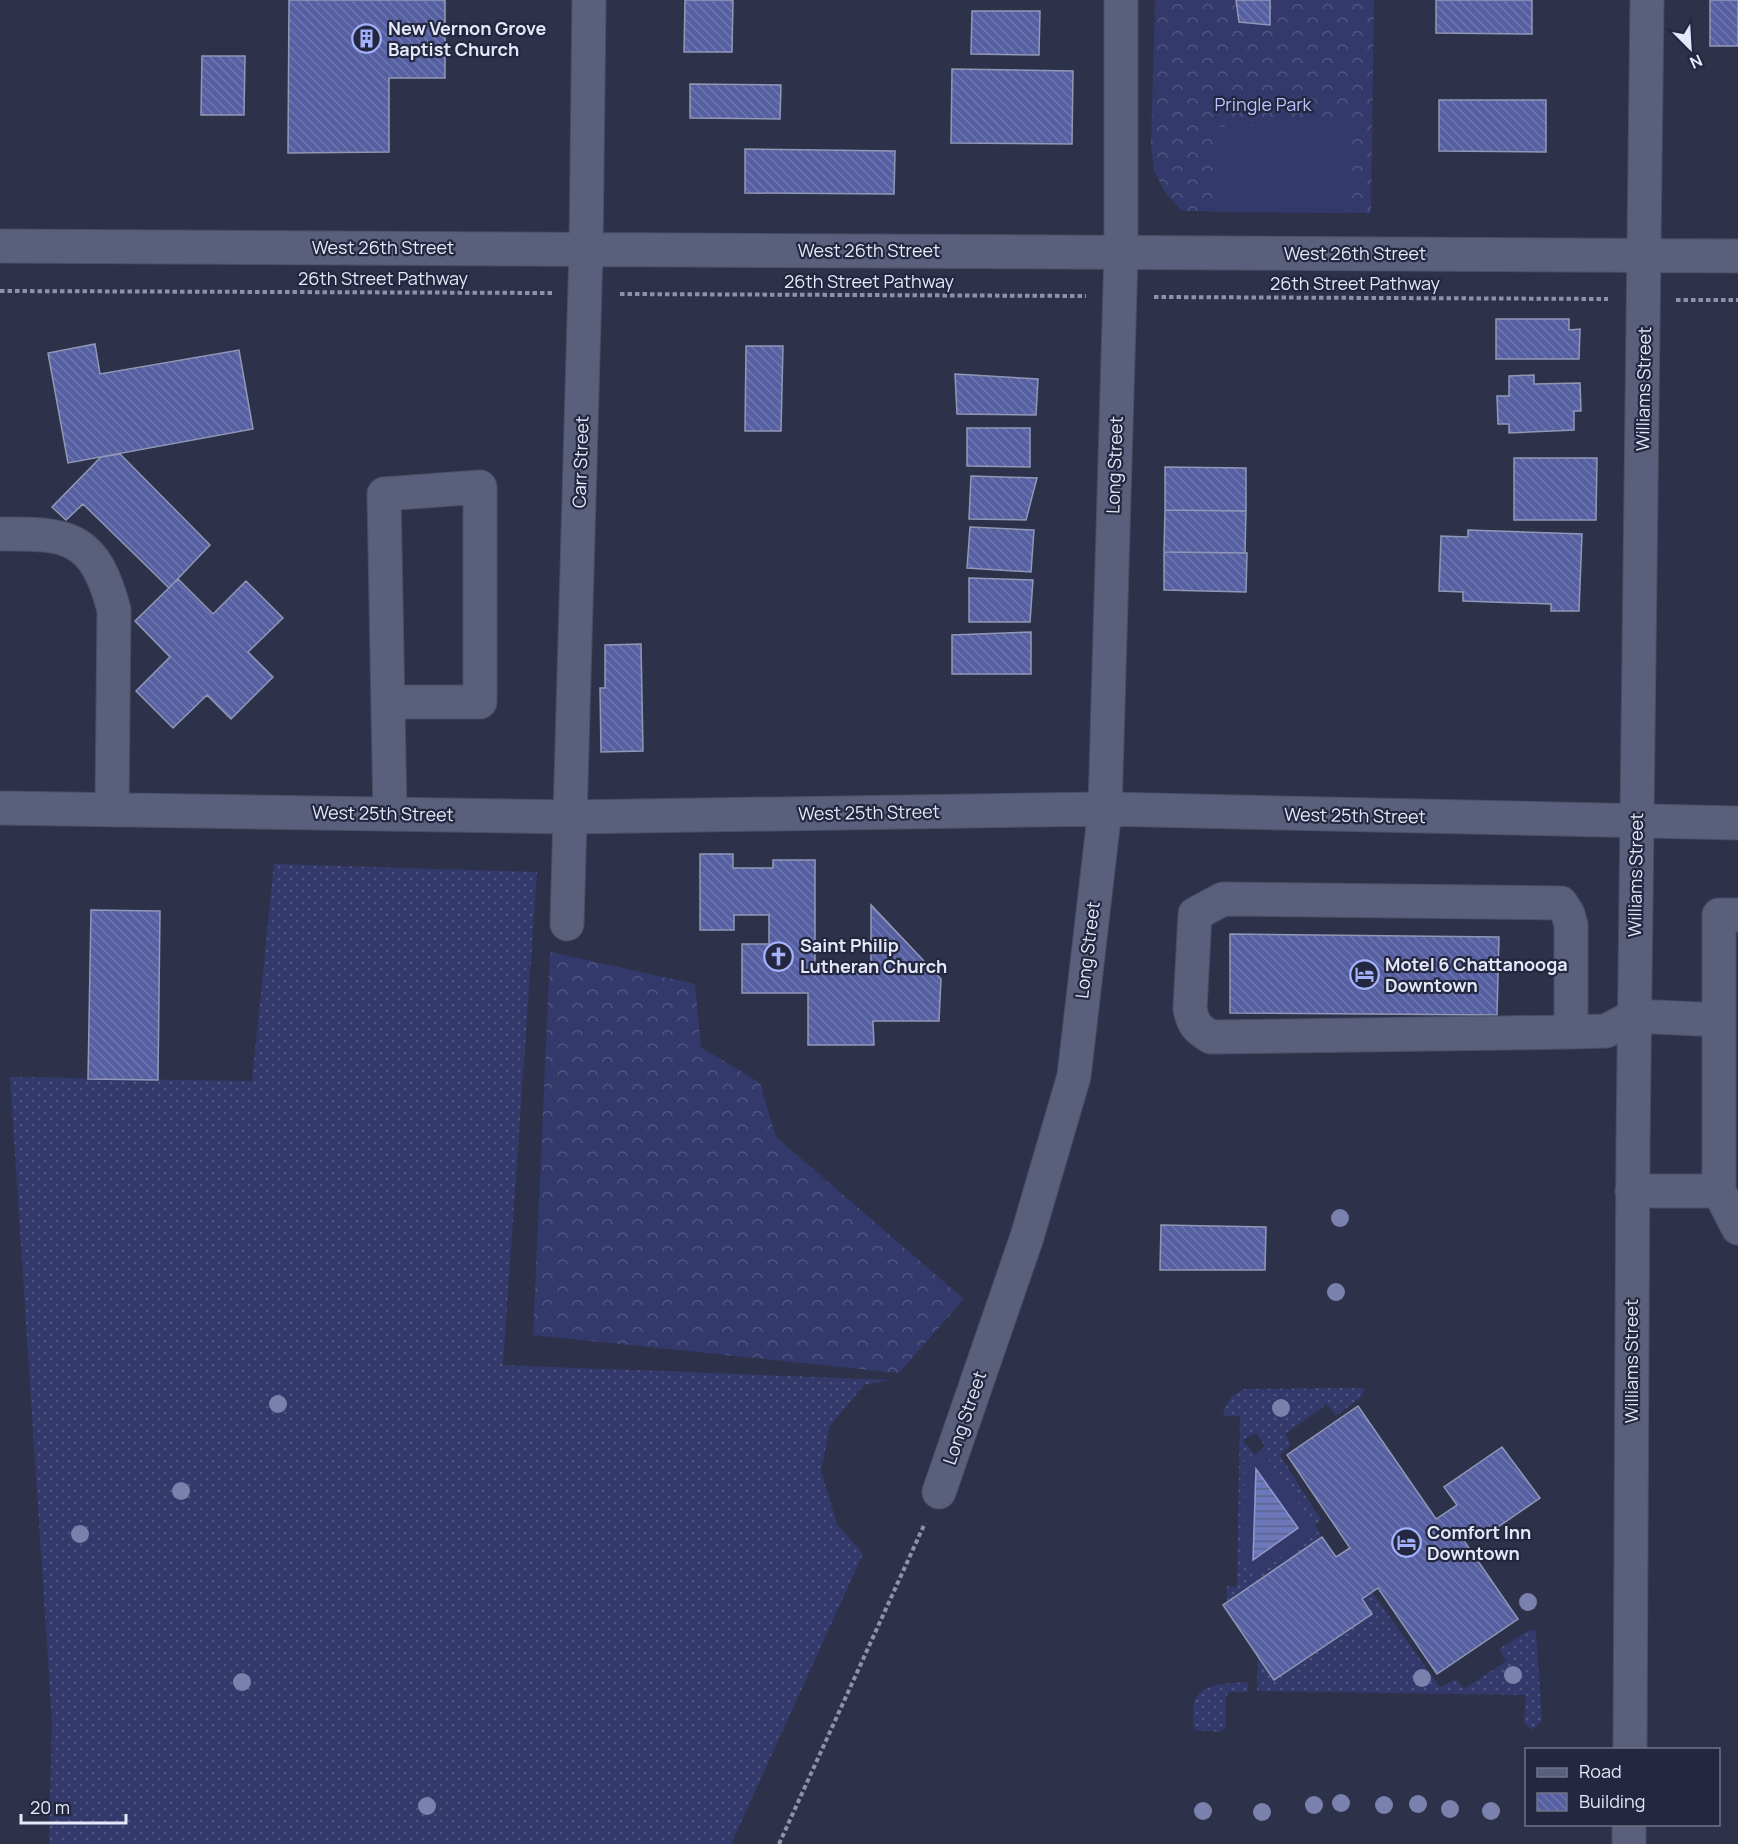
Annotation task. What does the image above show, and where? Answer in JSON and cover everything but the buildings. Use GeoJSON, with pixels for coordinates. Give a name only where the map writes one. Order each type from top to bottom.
{"type":"FeatureCollection","features":[{"type":"Feature","properties":{"kind":"street","name":"Carr Street"},"geometry":{"type":"LineString","coordinates":[[567,924],[586,250],[588,0]]}},
{"type":"Feature","properties":{"kind":"street","name":"Long Street"},"geometry":{"type":"LineString","coordinates":[[939,1492],[1027,1237],[1074,1076],[1105,809],[1121,253],[1121,0]]}},
{"type":"Feature","properties":{"kind":"street","name":"Williams Street"},"geometry":{"type":"LineString","coordinates":[[1630,1748],[1632,1191],[1646,255],[1647,0]]}},
{"type":"Feature","properties":{"kind":"street","name":"West 26th Street"},"geometry":{"type":"LineString","coordinates":[[0,246],[1738,256]]}},
{"type":"Feature","properties":{"kind":"street"},"geometry":{"type":"LineString","coordinates":[[388,702],[480,702],[480,488],[384,494],[390,814]]}},
{"type":"Feature","properties":{"kind":"street"},"geometry":{"type":"LineString","coordinates":[[0,534],[54,536],[72,541],[87,551],[106,580],[114,610],[112,810]]}},
{"type":"Feature","properties":{"kind":"street","name":"West 25th Street"},"geometry":{"type":"LineString","coordinates":[[0,808],[571,817],[1105,809],[1738,823]]}},
{"type":"Feature","properties":{"kind":"street"},"geometry":{"type":"LineString","coordinates":[[1571,1032],[1571,925],[1568,914],[1561,903],[1223,898],[1195,914],[1190,1009],[1192,1023],[1198,1030],[1210,1037],[1571,1032],[1606,1031],[1634,1016],[1719,1020]]}},
{"type":"Feature","properties":{"kind":"street"},"geometry":{"type":"LineString","coordinates":[[1737,1224],[1719,1191],[1719,915],[1738,915]]}},
{"type":"Feature","properties":{"kind":"street"},"geometry":{"type":"LineString","coordinates":[[1632,1191],[1719,1191]]}},
{"type":"Feature","properties":{"kind":"street"},"geometry":{"type":"LineString","coordinates":[[1629,1826],[1629,1844]]}},
{"type":"Feature","properties":{"kind":"path","name":"26th Street Pathway"},"geometry":{"type":"LineString","coordinates":[[0,291],[1738,300]]}},
{"type":"Feature","properties":{"kind":"path"},"geometry":{"type":"LineString","coordinates":[[779,1844],[939,1492]]}},
{"type":"Feature","properties":{"kind":"green space","name":"Pringle Park"},"geometry":{"type":"Polygon","coordinates":[[[1155,0],[1374,0],[1371,213],[1182,211],[1166,194],[1154,171],[1151,146],[1155,0]]]}},
{"type":"Feature","properties":{"kind":"green space"},"geometry":{"type":"Polygon","coordinates":[[[1352,123],[1347,213],[1213,212],[1214,127],[1352,123]]]}},
{"type":"Feature","properties":{"kind":"green space"},"geometry":{"type":"Polygon","coordinates":[[[274,864],[537,872],[503,1365],[891,1380],[864,1385],[830,1426],[821,1471],[837,1524],[863,1554],[731,1844],[49,1844],[52,1722],[10,1077],[252,1081],[274,864]]]}},
{"type":"Feature","properties":{"kind":"green space"},"geometry":{"type":"Polygon","coordinates":[[[550,952],[695,984],[701,1047],[760,1083],[776,1137],[964,1299],[899,1373],[533,1335],[550,952]]]}},
{"type":"Feature","properties":{"kind":"green space"},"geometry":{"type":"Polygon","coordinates":[[[1364,1388],[1362,1396],[1336,1416],[1327,1404],[1285,1434],[1291,1445],[1280,1455],[1321,1520],[1314,1525],[1261,1450],[1265,1446],[1256,1433],[1243,1440],[1254,1454],[1245,1461],[1258,1573],[1319,1531],[1322,1537],[1227,1602],[1227,1586],[1237,1587],[1240,1416],[1224,1416],[1223,1412],[1231,1397],[1244,1389],[1364,1388]]]}},
{"type":"Feature","properties":{"kind":"green space"},"geometry":{"type":"Polygon","coordinates":[[[1261,1450],[1319,1531],[1258,1573],[1244,1567],[1245,1460],[1261,1450]]]}},
{"type":"Feature","properties":{"kind":"green space"},"geometry":{"type":"Polygon","coordinates":[[[1372,1592],[1440,1687],[1456,1679],[1464,1689],[1506,1661],[1499,1649],[1529,1630],[1536,1631],[1542,1720],[1533,1730],[1524,1723],[1526,1695],[1257,1691],[1258,1656],[1275,1680],[1371,1614],[1362,1599],[1372,1592]]]}},
{"type":"Feature","properties":{"kind":"green space"},"geometry":{"type":"Polygon","coordinates":[[[1248,1682],[1248,1692],[1229,1692],[1226,1697],[1226,1727],[1221,1732],[1195,1730],[1193,1711],[1199,1694],[1212,1686],[1248,1682]]]}},
{"type":"Feature","properties":{"kind":"shaded area"},"geometry":{"type":"Polygon","coordinates":[[[1256,1469],[1298,1528],[1253,1560],[1256,1469]]]}},
{"type":"Feature","properties":{"kind":"place","name":"New Vernon Grove Baptist Church"},"geometry":{"type":"Point","coordinates":[367,39]}},
{"type":"Feature","properties":{"kind":"place","name":"Saint Philip Lutheran Church"},"geometry":{"type":"Point","coordinates":[779,956]}},
{"type":"Feature","properties":{"kind":"place","name":"Motel 6 Chattanooga Downtown"},"geometry":{"type":"Point","coordinates":[1364,975]}},
{"type":"Feature","properties":{"kind":"place","name":"Comfort Inn Downtown"},"geometry":{"type":"Point","coordinates":[1406,1543]}}]}
